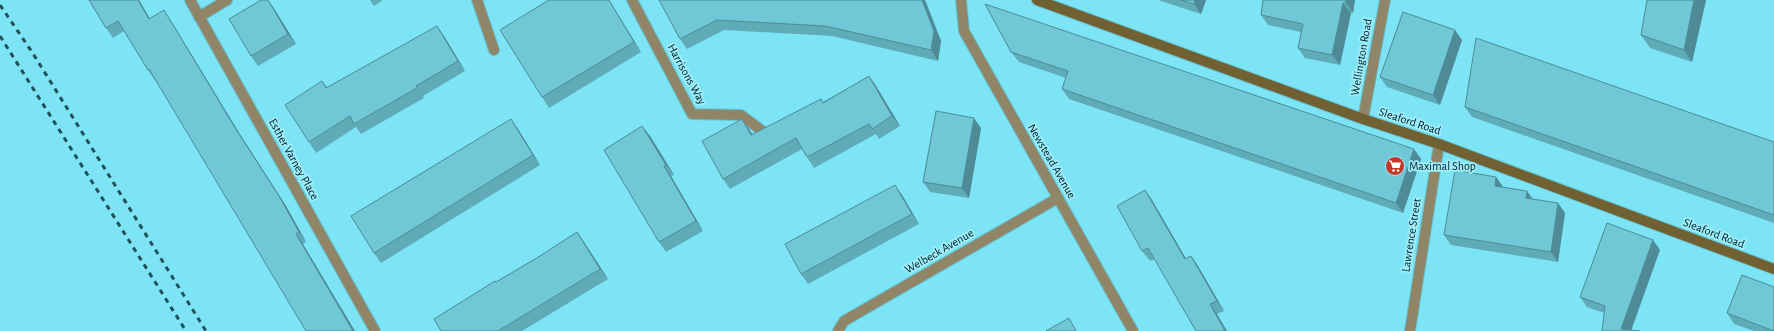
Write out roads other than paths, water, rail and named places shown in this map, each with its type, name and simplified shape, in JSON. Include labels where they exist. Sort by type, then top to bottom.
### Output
[{"type":"street","name":"Esther Varney Place","points":[[190,0],[375,331]]},
{"type":"street","points":[[199,16],[227,0]]},
{"type":"street","points":[[477,0],[494,50]]},
{"type":"street","name":"Harrisons Way","points":[[632,0],[692,114],[741,115],[765,133]]},
{"type":"street","name":"Newstead Avenue","points":[[961,0],[964,32],[1133,331]]},
{"type":"street","name":"Sleaford Road","points":[[1037,0],[1364,119],[1438,144],[1774,269]]},
{"type":"street","name":"Wellington Road","points":[[1364,119],[1385,0]]},
{"type":"street","name":"Lawrence Street","points":[[1410,331],[1438,144]]},
{"type":"street","name":"Welbeck Avenue","points":[[838,331],[844,321],[1058,198]]},
{"type":"railway","points":[[0,5],[32,52],[206,331]]},
{"type":"railway","points":[[0,36],[186,331]]},
{"type":"place","name":"Maximal Shop","points":[[1395,166]]}]
